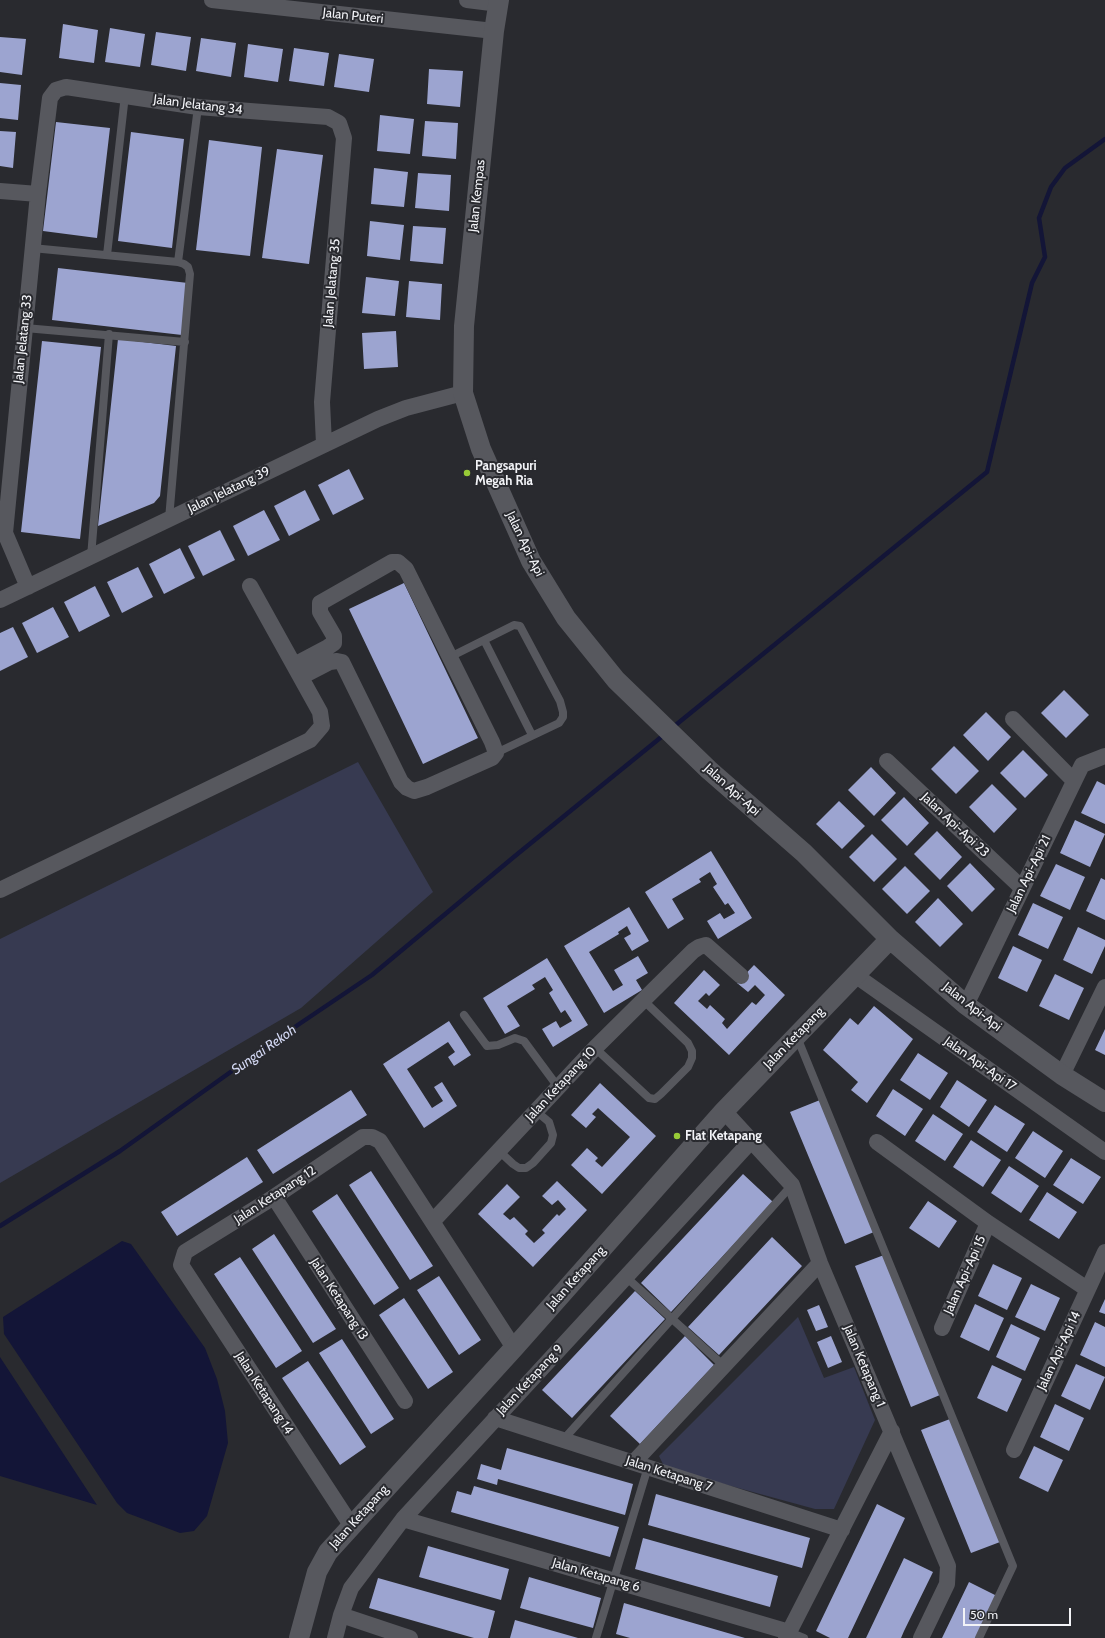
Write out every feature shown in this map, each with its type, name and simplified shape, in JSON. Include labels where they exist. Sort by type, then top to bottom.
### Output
[{"type":"street","name":"Jalan Puteri","points":[[212,0],[494,31]]},
{"type":"street","points":[[467,0],[499,2]]},
{"type":"street","name":"Jalan Kempas","points":[[463,394],[464,326],[494,31],[499,2]]},
{"type":"street","name":"Jalan Jelatang 34","points":[[56,90],[66,87],[198,107],[328,117],[339,123]]},
{"type":"street","name":"Jalan Jelatang 33","points":[[28,587],[5,533],[38,194],[50,98],[56,90]]},
{"type":"street","name":"Jalan Jelatang 35","points":[[324,444],[322,402],[344,138],[339,123]]},
{"type":"street","points":[[0,191],[38,194]]},
{"type":"street","name":"Jalan Jelatang 39","points":[[0,600],[378,419],[406,408],[463,394]]},
{"type":"street","name":"Jalan Api-Api","points":[[463,394],[481,449],[531,561],[566,618],[616,680],[709,770],[804,853],[890,939],[966,1006],[1062,1075],[1105,1102]]},
{"type":"street","points":[[392,562],[398,562],[406,569],[492,742],[496,753],[492,758],[427,787],[414,790],[407,788],[401,782],[342,662],[337,660],[297,671],[334,643],[334,636],[320,612],[320,603],[325,598],[392,562]]},
{"type":"street","points":[[0,890],[310,740],[322,726],[320,712],[250,586]]},
{"type":"street","points":[[1013,719],[1074,781]]},
{"type":"street","name":"Jalan Api-Api 21","points":[[966,1006],[1082,765],[1105,756]]},
{"type":"street","name":"Jalan Api-Api 23","points":[[887,761],[1022,888]]},
{"type":"street","name":"Jalan Ketapang","points":[[299,1638],[318,1572],[328,1552],[514,1348],[724,1111],[890,939]]},
{"type":"street","name":"Jalan Ketapang 10","points":[[433,1221],[595,1048],[692,951],[699,946],[706,945],[741,976]]},
{"type":"street","name":"Jalan Api-Api 17","points":[[855,975],[1105,1152]]},
{"type":"street","points":[[1062,1075],[1105,987]]},
{"type":"street","name":"Jalan Ketapang 1","points":[[724,1111],[792,1185],[820,1263],[948,1566],[946,1584],[921,1638]]},
{"type":"street","name":"Jalan Ketapang 12","points":[[181,1259],[185,1252],[274,1196],[362,1137],[372,1137],[380,1141],[433,1221]]},
{"type":"street","name":"Jalan Ketapang 9","points":[[335,1638],[341,1615],[351,1588],[403,1519],[752,1140]]},
{"type":"street","points":[[877,1142],[988,1223],[1087,1289]]},
{"type":"street","name":"Jalan Ketapang 13","points":[[274,1196],[404,1401]]},
{"type":"street","points":[[433,1221],[514,1348]]},
{"type":"street","name":"Jalan Api-Api 15","points":[[942,1328],[988,1223]]},
{"type":"street","name":"Jalan Api-Api 14","points":[[1014,1450],[1105,1252]]},
{"type":"street","name":"Jalan Ketapang 14","points":[[181,1259],[181,1264],[351,1525]]},
{"type":"street","points":[[641,1464],[724,1366],[820,1263]]},
{"type":"street","name":"Jalan Ketapang 7","points":[[495,1418],[842,1530]]},
{"type":"street","points":[[793,1636],[842,1530],[892,1431]]},
{"type":"street","name":"Jalan Ketapang 6","points":[[403,1519],[614,1581],[793,1636]]},
{"type":"street","points":[[341,1615],[410,1638]]},
{"type":"lane","points":[[107,255],[125,95]]},
{"type":"lane","points":[[178,262],[198,107]]},
{"type":"lane","points":[[32,248],[178,262],[188,267],[190,274],[185,342],[169,519]]},
{"type":"lane","points":[[25,328],[109,334],[185,342]]},
{"type":"lane","points":[[91,557],[109,334]]},
{"type":"lane","points":[[450,657],[514,625],[520,626],[560,701],[563,712],[559,723],[496,753]]},
{"type":"lane","points":[[484,640],[532,736]]},
{"type":"lane","points":[[595,1048],[643,1094],[649,1098],[655,1098],[661,1094],[688,1066],[692,1058],[692,1051],[688,1043],[643,1000]]},
{"type":"lane","points":[[464,1015],[487,1046],[498,1045],[515,1038],[524,1041],[558,1087]]},
{"type":"lane","points":[[796,1036],[1013,1566],[979,1638]]},
{"type":"lane","points":[[499,1151],[519,1168],[526,1168],[533,1163],[551,1143],[553,1135],[549,1122],[536,1111]]},
{"type":"lane","points":[[563,1440],[792,1185]]},
{"type":"lane","points":[[626,1277],[724,1366]]},
{"type":"lane","points":[[596,1638],[614,1581],[641,1464]]},
{"type":"shaded area","points":[[358,762],[433,892],[301,1008],[0,1183],[0,939]]},
{"type":"shaded area","points":[[122,1241],[131,1244],[205,1348],[217,1379],[225,1411],[228,1443],[207,1516],[194,1531],[180,1533],[127,1513],[117,1503],[4,1334],[3,1317]]},
{"type":"shaded area","points":[[798,1317],[824,1378],[854,1367],[875,1420],[834,1509],[815,1509],[665,1468],[659,1456]]},
{"type":"shaded area","points":[[0,1357],[97,1505],[0,1476]]},
{"type":"building","points":[[63,24],[98,30],[94,63],[59,58]]},
{"type":"building","points":[[110,28],[145,34],[140,67],[105,62]]},
{"type":"building","points":[[156,32],[191,37],[186,71],[151,65]]},
{"type":"building","points":[[0,37],[26,39],[22,75],[0,72]]},
{"type":"building","points":[[201,38],[236,43],[231,77],[196,71]]},
{"type":"building","points":[[248,44],[283,49],[278,82],[244,77]]},
{"type":"building","points":[[294,48],[329,53],[324,86],[289,81]]},
{"type":"building","points":[[339,54],[374,59],[369,92],[334,87]]},
{"type":"building","points":[[429,69],[463,71],[460,107],[427,104]]},
{"type":"building","points":[[0,83],[21,85],[18,120],[0,118]]},
{"type":"building","points":[[380,115],[414,119],[410,154],[377,151]]},
{"type":"building","points":[[425,121],[458,123],[456,159],[422,156]]},
{"type":"building","points":[[56,122],[110,128],[97,238],[43,231]]},
{"type":"building","points":[[0,131],[16,132],[13,168],[0,166]]},
{"type":"building","points":[[131,132],[184,139],[172,248],[118,241]]},
{"type":"building","points":[[209,140],[262,147],[250,256],[196,250]]},
{"type":"building","points":[[277,149],[323,155],[309,264],[262,258]]},
{"type":"building","points":[[374,168],[408,172],[404,207],[371,204]]},
{"type":"building","points":[[418,173],[451,175],[449,211],[415,208]]},
{"type":"building","points":[[370,221],[404,225],[400,260],[367,256]]},
{"type":"building","points":[[413,226],[446,228],[443,264],[410,261]]},
{"type":"building","points":[[58,268],[188,283],[182,335],[52,320]]},
{"type":"building","points":[[366,277],[399,281],[395,316],[362,313]]},
{"type":"building","points":[[409,281],[442,284],[440,320],[406,317]]},
{"type":"building","points":[[396,331],[398,367],[364,369],[362,333]]},
{"type":"building","points":[[118,339],[176,346],[160,496],[154,503],[98,526]]},
{"type":"building","points":[[42,341],[101,347],[80,539],[21,532]]},
{"type":"building","points":[[349,469],[364,499],[333,515],[318,485]]},
{"type":"building","points":[[305,490],[320,520],[289,536],[274,506]]},
{"type":"building","points":[[264,510],[280,540],[248,556],[233,526]]},
{"type":"building","points":[[220,530],[235,560],[203,576],[188,546]]},
{"type":"building","points":[[180,548],[195,578],[164,594],[149,564]]},
{"type":"building","points":[[138,567],[153,597],[122,613],[107,582]]},
{"type":"building","points":[[404,583],[478,738],[423,764],[349,609]]},
{"type":"building","points":[[95,586],[110,616],[79,632],[64,602]]},
{"type":"building","points":[[53,607],[69,637],[37,653],[22,623]]},
{"type":"building","points":[[13,627],[28,657],[0,671],[0,633]]},
{"type":"building","points":[[1064,690],[1089,715],[1066,738],[1041,713]]},
{"type":"building","points":[[986,712],[1011,737],[988,761],[963,735]]},
{"type":"building","points":[[954,746],[979,771],[956,794],[931,769]]},
{"type":"building","points":[[1023,750],[1048,775],[1025,798],[1000,773]]},
{"type":"building","points":[[871,767],[896,793],[874,816],[848,790]]},
{"type":"building","points":[[1097,781],[1105,785],[1105,824],[1081,813]]},
{"type":"building","points":[[992,784],[1017,809],[994,833],[969,807]]},
{"type":"building","points":[[904,797],[929,823],[907,846],[881,820]]},
{"type":"building","points":[[839,801],[865,826],[842,849],[816,824]]},
{"type":"building","points":[[1075,820],[1105,834],[1090,867],[1060,853]]},
{"type":"building","points":[[937,831],[962,857],[940,880],[914,854]]},
{"type":"building","points":[[872,834],[897,859],[874,882],[849,857]]},
{"type":"building","points":[[711,851],[752,918],[718,939],[707,921],[720,913],[724,919],[735,913],[728,903],[725,905],[713,887],[717,884],[710,872],[699,879],[701,882],[672,899],[684,919],[668,929],[645,892]]},
{"type":"building","points":[[970,863],[995,889],[972,912],[947,886]]},
{"type":"building","points":[[1056,864],[1085,877],[1070,910],[1040,896]]},
{"type":"building","points":[[905,866],[930,891],[907,914],[882,889]]},
{"type":"building","points":[[1101,878],[1105,880],[1105,920],[1086,911]]},
{"type":"building","points":[[938,898],[963,924],[940,947],[915,922]]},
{"type":"building","points":[[1033,903],[1063,917],[1048,949],[1018,935]]},
{"type":"building","points":[[629,907],[649,941],[632,951],[624,938],[631,934],[627,926],[618,932],[619,934],[589,952],[613,991],[623,985],[614,970],[638,956],[648,973],[636,980],[642,990],[604,1013],[564,946]]},
{"type":"building","points":[[1078,927],[1105,940],[1105,946],[1092,974],[1063,960]]},
{"type":"building","points":[[1013,946],[1042,960],[1027,992],[998,978]]},
{"type":"building","points":[[547,958],[588,1025],[553,1047],[542,1029],[556,1021],[560,1028],[572,1021],[565,1010],[561,1013],[549,993],[553,990],[545,977],[532,985],[535,989],[507,1006],[520,1026],[505,1034],[483,998]]},
{"type":"building","points":[[754,965],[785,995],[729,1055],[674,1003],[704,970],[720,985],[709,996],[706,993],[698,1001],[707,1009],[710,1005],[725,1019],[722,1023],[727,1029],[752,1002],[756,1005],[765,995],[755,985],[748,992],[737,983]]},
{"type":"building","points":[[1055,974],[1084,988],[1069,1020],[1039,1006]]},
{"type":"building","points":[[874,1006],[913,1039],[867,1103],[851,1090],[858,1082],[823,1050],[850,1018],[858,1025]]},
{"type":"building","points":[[449,1021],[471,1055],[454,1066],[448,1057],[455,1052],[448,1042],[407,1069],[432,1108],[443,1101],[434,1087],[442,1082],[457,1106],[424,1128],[383,1064]]},
{"type":"building","points":[[1105,1029],[1105,1055],[1095,1050]]},
{"type":"building","points":[[918,1053],[948,1073],[930,1100],[900,1080]]},
{"type":"building","points":[[957,1080],[987,1100],[969,1127],[940,1107]]},
{"type":"building","points":[[600,1083],[656,1136],[602,1194],[571,1165],[587,1148],[598,1158],[595,1161],[602,1167],[630,1137],[598,1108],[592,1114],[596,1117],[586,1128],[571,1115]]},
{"type":"building","points":[[893,1089],[923,1109],[905,1136],[876,1116]]},
{"type":"building","points":[[351,1090],[367,1115],[273,1174],[257,1150]]},
{"type":"building","points":[[820,1100],[874,1232],[845,1244],[790,1112]]},
{"type":"building","points":[[995,1105],[1025,1124],[1007,1152],[977,1132]]},
{"type":"building","points":[[933,1114],[963,1134],[945,1161],[915,1141]]},
{"type":"building","points":[[1033,1131],[1063,1151],[1045,1178],[1015,1158]]},
{"type":"building","points":[[971,1140],[1001,1160],[983,1187],[953,1167]]},
{"type":"building","points":[[247,1157],[263,1182],[177,1236],[161,1212]]},
{"type":"building","points":[[1071,1158],[1101,1177],[1083,1204],[1053,1185]]},
{"type":"building","points":[[1009,1166],[1039,1186],[1021,1213],[991,1193]]},
{"type":"building","points":[[371,1171],[433,1266],[410,1280],[349,1185]]},
{"type":"building","points":[[743,1174],[773,1202],[671,1312],[641,1283]]},
{"type":"building","points":[[557,1181],[587,1210],[533,1267],[478,1214],[507,1184],[520,1197],[503,1214],[510,1220],[514,1217],[528,1231],[525,1234],[534,1243],[545,1233],[542,1230],[557,1214],[559,1216],[566,1209],[558,1200],[552,1205],[542,1196]]},
{"type":"building","points":[[1047,1192],[1077,1212],[1059,1239],[1029,1220]]},
{"type":"building","points":[[337,1194],[399,1288],[374,1305],[312,1211]]},
{"type":"building","points":[[928,1201],[957,1221],[939,1248],[909,1228]]},
{"type":"building","points":[[274,1234],[336,1329],[313,1343],[252,1249]]},
{"type":"building","points":[[772,1237],[802,1266],[719,1355],[688,1327]]},
{"type":"building","points":[[884,1255],[940,1395],[911,1407],[855,1266]]},
{"type":"building","points":[[240,1257],[302,1351],[276,1368],[214,1274]]},
{"type":"building","points":[[993,1264],[1022,1278],[1007,1310],[978,1296]]},
{"type":"building","points":[[439,1276],[481,1340],[459,1355],[417,1290]]},
{"type":"building","points":[[1031,1284],[1060,1298],[1045,1331],[1015,1317]]},
{"type":"building","points":[[635,1291],[665,1319],[572,1418],[542,1390]]},
{"type":"building","points":[[404,1298],[453,1372],[428,1389],[379,1315]]},
{"type":"building","points":[[1105,1299],[1105,1314],[1099,1312]]},
{"type":"building","points":[[975,1304],[1004,1318],[989,1351],[960,1337]]},
{"type":"building","points":[[819,1305],[828,1327],[816,1331],[807,1310]]},
{"type":"building","points":[[1095,1322],[1105,1327],[1105,1367],[1080,1355]]},
{"type":"building","points":[[1011,1324],[1040,1338],[1025,1371],[996,1357]]},
{"type":"building","points":[[685,1336],[714,1365],[640,1444],[610,1416]]},
{"type":"building","points":[[831,1336],[842,1362],[828,1368],[817,1342]]},
{"type":"building","points":[[342,1339],[394,1419],[371,1434],[319,1353]]},
{"type":"building","points":[[308,1361],[366,1447],[340,1465],[282,1378]]},
{"type":"building","points":[[1076,1364],[1105,1377],[1090,1410],[1061,1396]]},
{"type":"building","points":[[992,1365],[1022,1379],[1007,1412],[977,1398]]},
{"type":"building","points":[[1055,1404],[1084,1418],[1069,1451],[1040,1437]]},
{"type":"building","points":[[950,1419],[1000,1542],[971,1553],[921,1430]]},
{"type":"building","points":[[1034,1446],[1063,1460],[1048,1492],[1019,1478]]},
{"type":"building","points":[[507,1448],[633,1484],[625,1515],[498,1479],[497,1485],[477,1479],[481,1464],[501,1470]]},
{"type":"building","points":[[474,1486],[619,1527],[610,1557],[451,1512],[457,1491],[471,1495]]},
{"type":"building","points":[[656,1494],[810,1538],[802,1568],[648,1525]]},
{"type":"building","points":[[877,1504],[905,1518],[848,1638],[830,1638],[816,1631]]},
{"type":"building","points":[[643,1538],[778,1576],[770,1607],[635,1569]]},
{"type":"building","points":[[428,1546],[509,1569],[501,1600],[419,1577]]},
{"type":"building","points":[[904,1558],[933,1572],[901,1638],[866,1638]]},
{"type":"building","points":[[529,1577],[601,1598],[593,1628],[520,1608]]},
{"type":"building","points":[[378,1578],[495,1611],[488,1638],[474,1638],[369,1608]]},
{"type":"building","points":[[969,1582],[997,1596],[977,1638],[942,1638]]},
{"type":"building","points":[[624,1603],[745,1638],[630,1638],[616,1634]]},
{"type":"building","points":[[515,1620],[578,1638],[510,1638]]},
{"type":"waterway","points":[[672,728],[987,472],[1032,283],[1045,257],[1039,218],[1051,187],[1065,168],[1105,139]]},
{"type":"waterway","name":"Sungai Rekoh","points":[[0,1226],[120,1151],[274,1041],[372,975],[665,734]]},
{"type":"place","name":"Pangsapuri Megah Ria","points":[[467,473]]},
{"type":"place","name":"Flat Ketapang","points":[[677,1136]]}]
